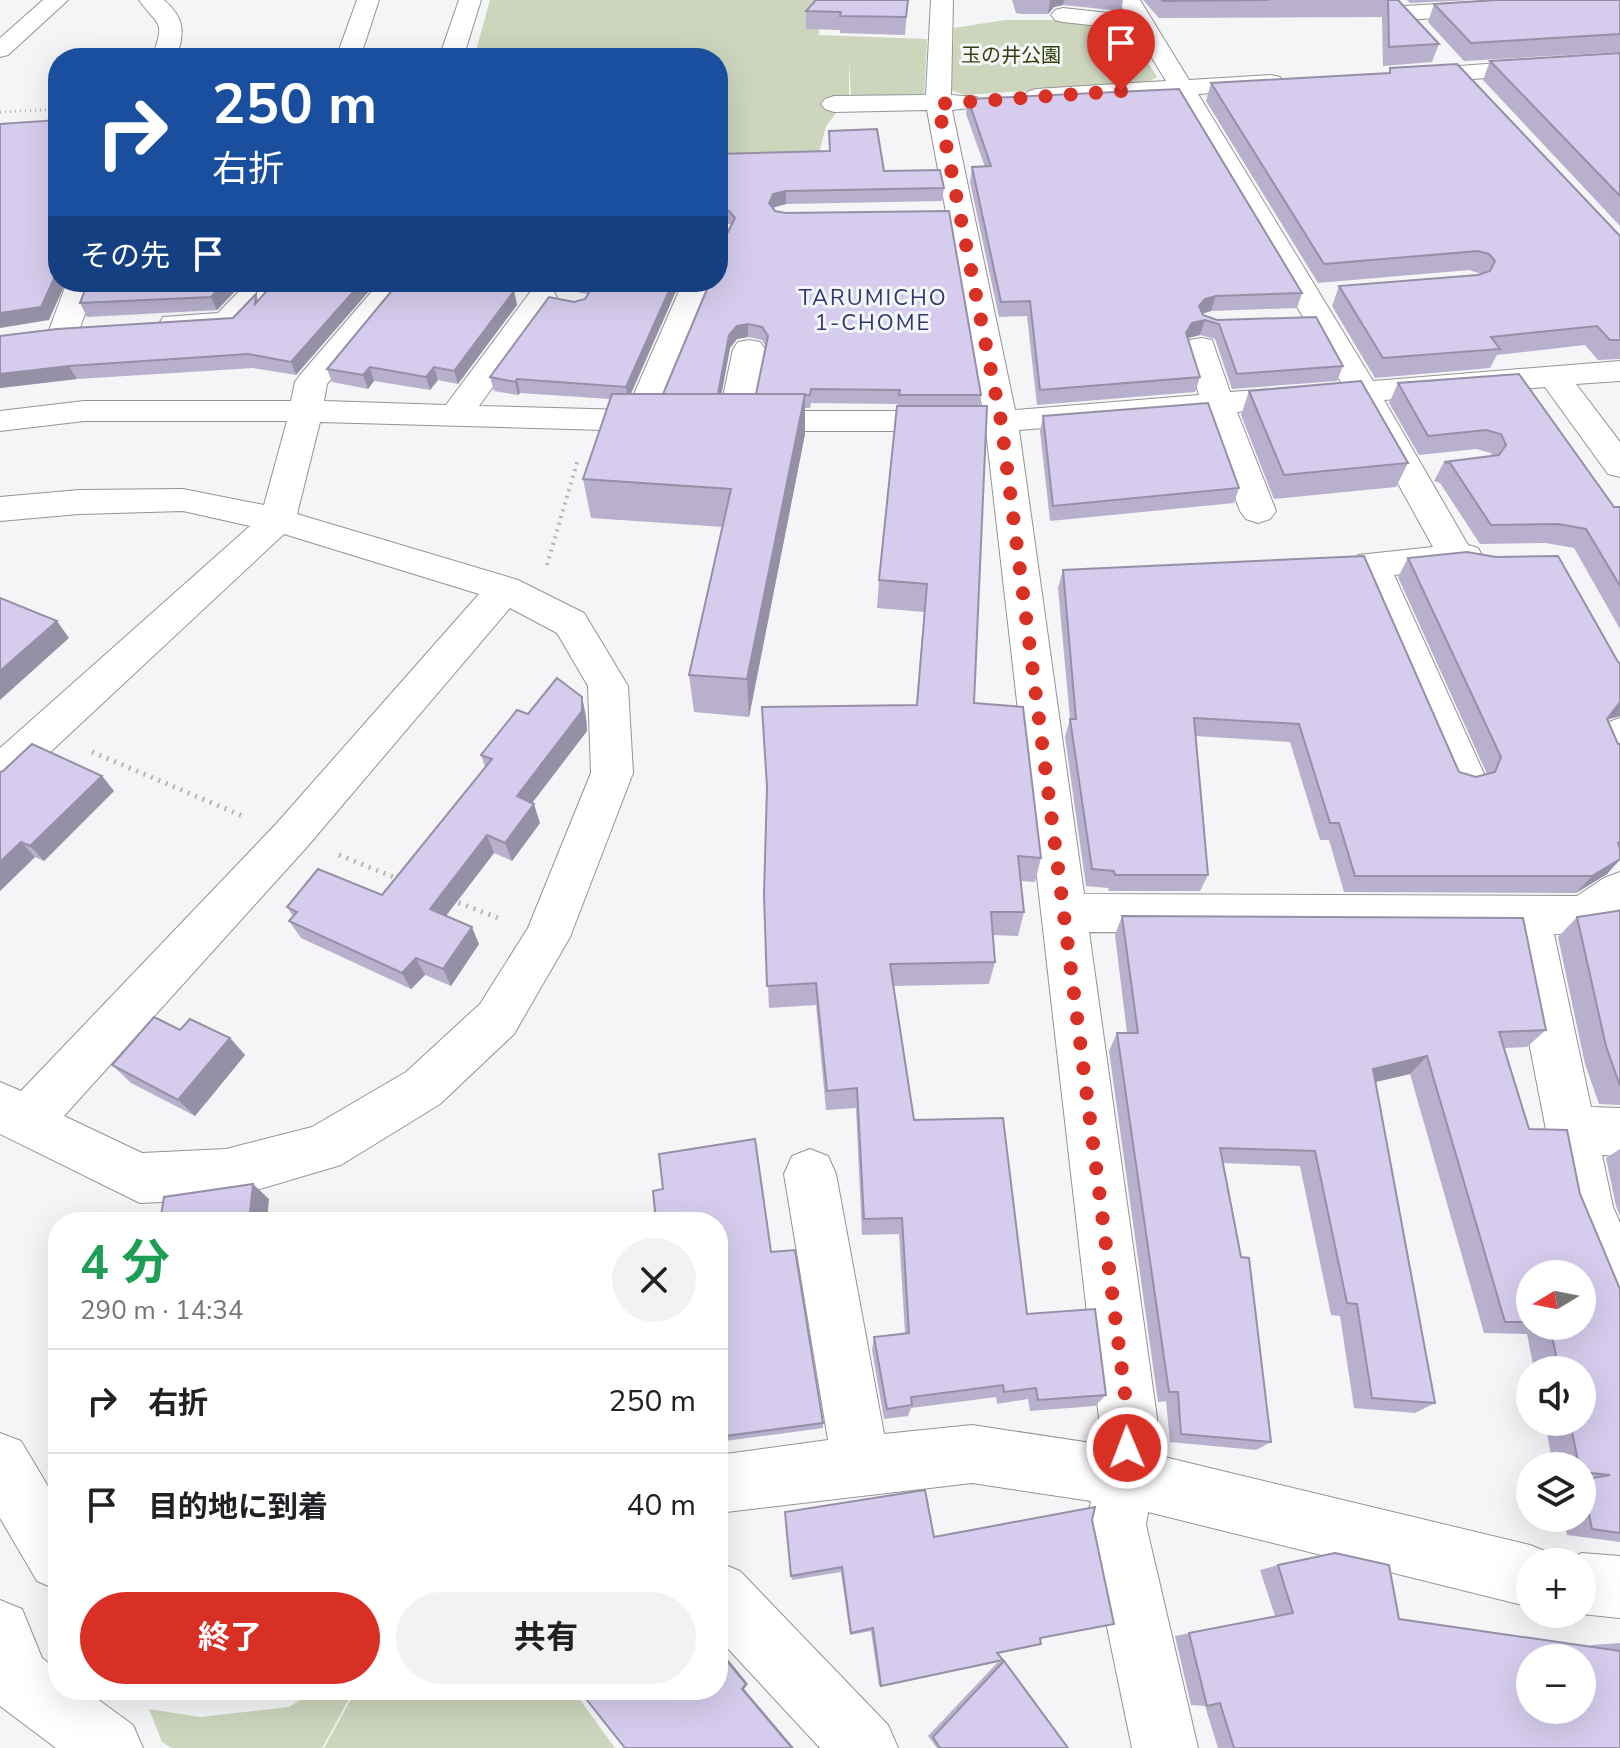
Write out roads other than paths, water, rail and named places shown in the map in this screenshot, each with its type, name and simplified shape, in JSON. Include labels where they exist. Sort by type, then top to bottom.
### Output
[{"type":"street","points":[[0,50],[57,0]]},
{"type":"street","points":[[150,0],[169,15],[174,31],[168,48]]},
{"type":"street","points":[[351,48],[368,0]]},
{"type":"street","points":[[454,48],[470,0]]},
{"type":"street","points":[[1398,7],[1521,6],[1523,0]]},
{"type":"street","points":[[932,5],[946,212],[1001,421],[1128,1418],[1126,1477],[1116,1525],[1165,1748]]},
{"type":"street","points":[[1398,7],[1423,33]]},
{"type":"street","points":[[1063,15],[1137,12],[1364,392],[1421,468],[1456,556]]},
{"type":"street","points":[[1441,52],[1481,95]]},
{"type":"street","points":[[1383,78],[1620,61]]},
{"type":"street","points":[[834,104],[938,104],[1288,81]]},
{"type":"street","points":[[65,331],[79,292]]},
{"type":"street","points":[[138,326],[227,322],[256,292]]},
{"type":"street","points":[[0,773],[278,520],[311,382],[388,292]]},
{"type":"street","points":[[514,292],[575,303]]},
{"type":"street","points":[[639,421],[694,292]]},
{"type":"street","points":[[455,416],[542,297]]},
{"type":"street","points":[[671,344],[704,347]]},
{"type":"street","points":[[1201,347],[1218,405],[1258,511]]},
{"type":"street","points":[[708,421],[749,349]]},
{"type":"street","points":[[0,421],[84,411],[306,411],[639,421],[1001,421],[1620,371]]},
{"type":"street","points":[[1553,376],[1620,466]]},
{"type":"street","points":[[2,510],[79,502],[183,500],[278,520],[505,589],[571,623],[608,686],[612,773],[547,937],[497,1019],[423,1088],[323,1148],[226,1174],[140,1178],[12,1114],[291,836],[505,589]]},
{"type":"street","points":[[1464,776],[1371,564],[1456,556],[1499,561]]},
{"type":"street","points":[[1620,734],[1615,739],[1620,749]]},
{"type":"street","points":[[1063,913],[1585,915],[1620,891]]},
{"type":"street","points":[[1527,915],[1587,1207],[1620,1287]]},
{"type":"street","points":[[1569,1129],[1620,1132]]},
{"type":"street","points":[[810,1174],[861,1465]]},
{"type":"street","points":[[728,1483],[972,1454],[1126,1477],[1516,1573]]},
{"type":"street","points":[[0,1462],[48,1543]]},
{"type":"street","points":[[1596,1585],[1620,1587]]},
{"type":"street","points":[[728,1604],[865,1748]]},
{"type":"street","points":[[0,1631],[18,1680],[110,1748]]},
{"type":"district","name":"TARUMICHO 1-CHOME","points":[[873,310]]},
{"type":"park label","name":"玉の井公園","points":[[1011,55]]}]
